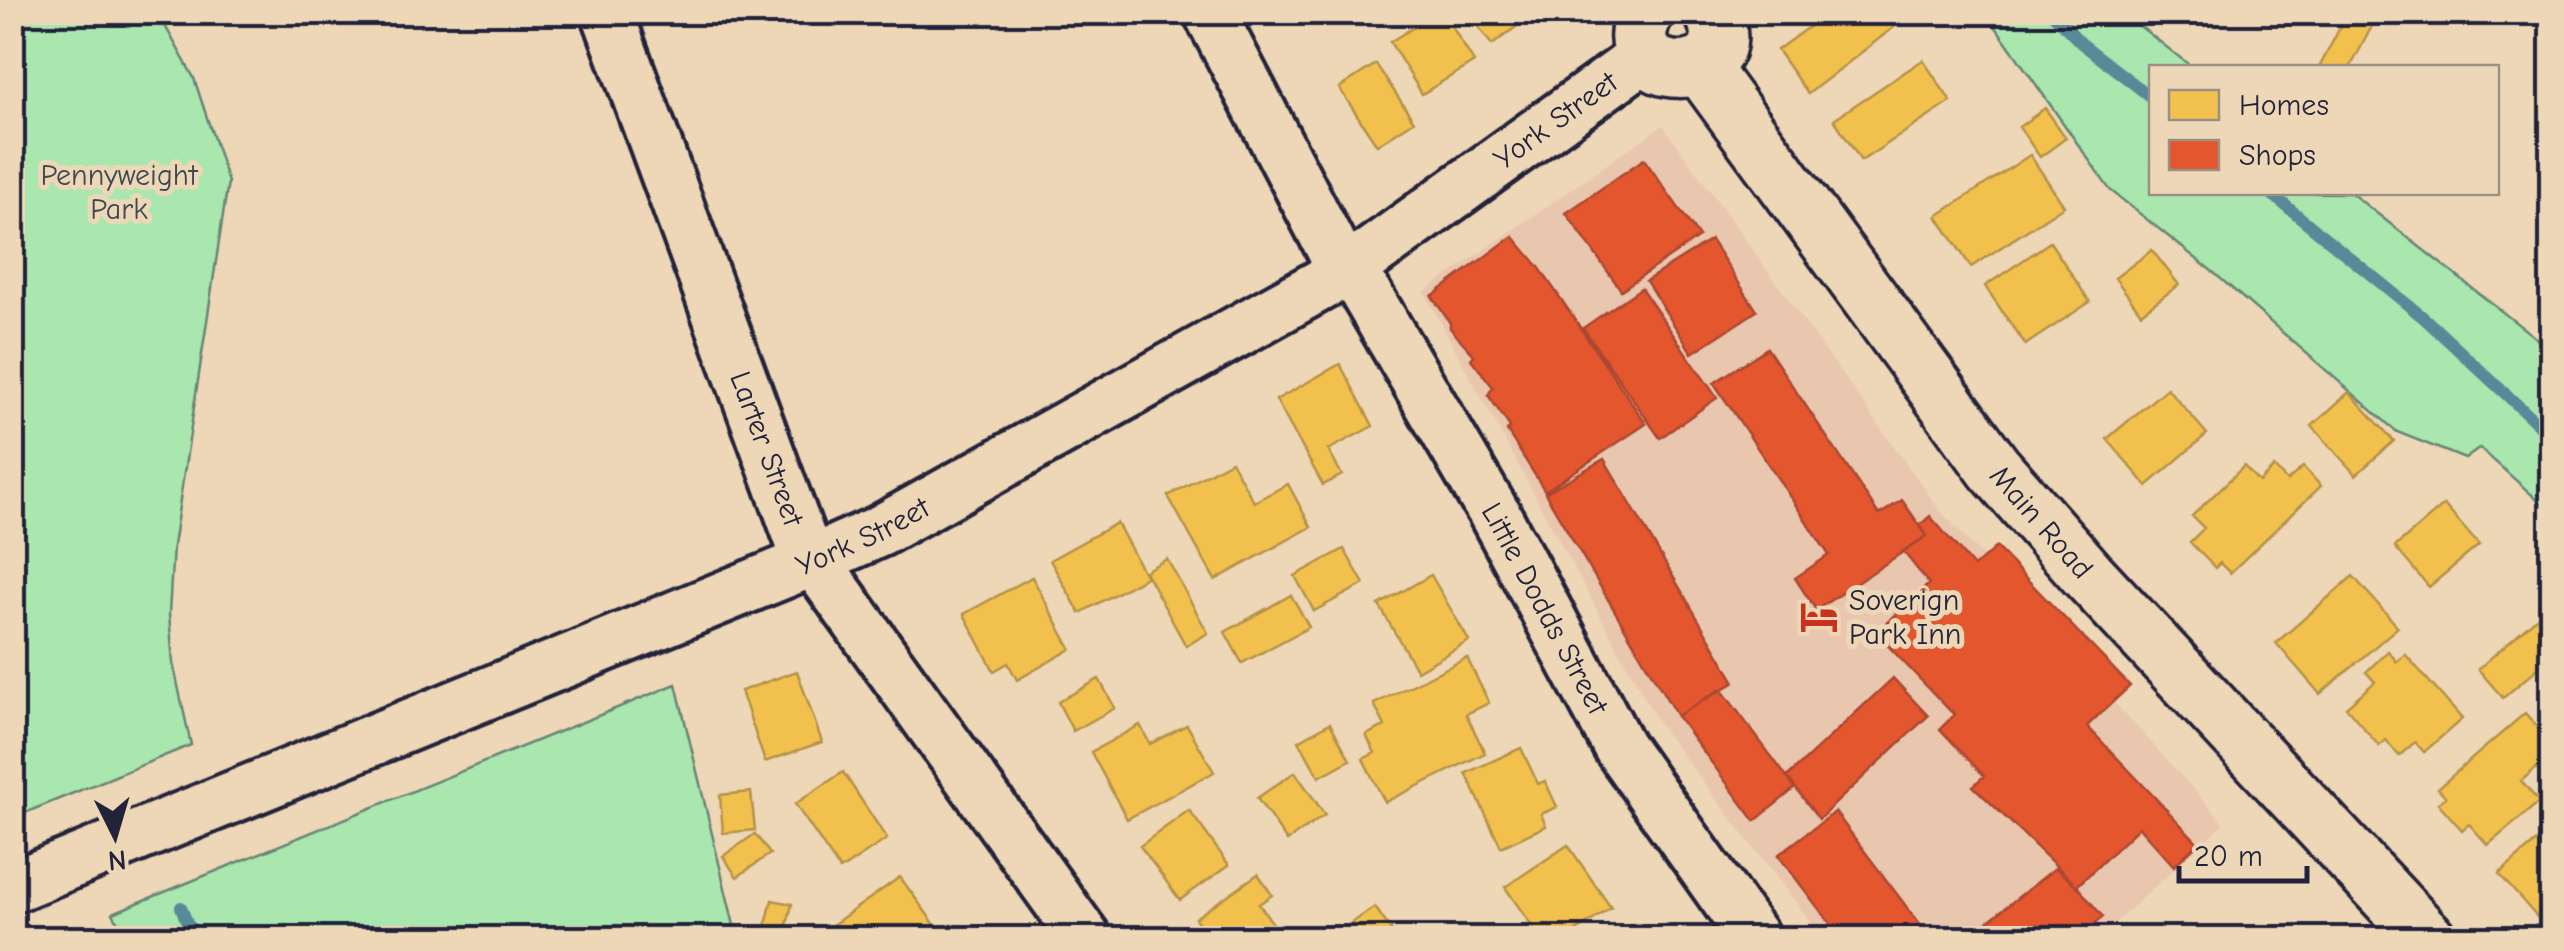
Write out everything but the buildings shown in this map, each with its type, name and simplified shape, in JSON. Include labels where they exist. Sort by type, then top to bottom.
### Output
[{"type":"main road","points":[[1646,34],[1659,66],[1675,72],[1700,66],[1711,56],[1717,42],[1712,13]]},
{"type":"main road","name":"Main Road","points":[[1700,66],[2019,498],[2427,938]]},
{"type":"street","name":"Larter Street","points":[[607,12],[788,510],[812,562],[1084,938]]},
{"type":"street","name":"Little Dodds Street","points":[[1209,12],[1348,270],[1494,513],[1619,748],[1754,938]]},
{"type":"street","name":"York Street","points":[[12,887],[812,562],[938,500],[1348,270],[1646,34]]},
{"type":"shaded area","name":"Soverign Park Inn","points":[[1663,125],[1939,509],[2224,823],[2099,938],[1823,938],[1660,726],[1424,292]]},
{"type":"green space","name":"Pennyweight Park","points":[[13,12],[158,13],[194,78],[228,182],[173,546],[169,614],[173,663],[191,745],[27,812],[12,774]]},
{"type":"green space","points":[[1986,13],[2123,13],[2189,65],[2149,65],[2149,195],[2354,195],[2551,350],[2551,512],[2480,448],[2465,459],[2397,432],[2213,272],[2110,190]]},
{"type":"green space","points":[[676,684],[737,938],[126,938],[113,913]]},
{"type":"waterway","points":[[2051,12],[2081,43],[2149,96]]},
{"type":"waterway","points":[[2273,195],[2424,318],[2552,437]]},
{"type":"waterway","points":[[181,907],[188,925],[203,938]]},
{"type":"place","name":"Soverign Park Inn","points":[[1819,617]]}]
